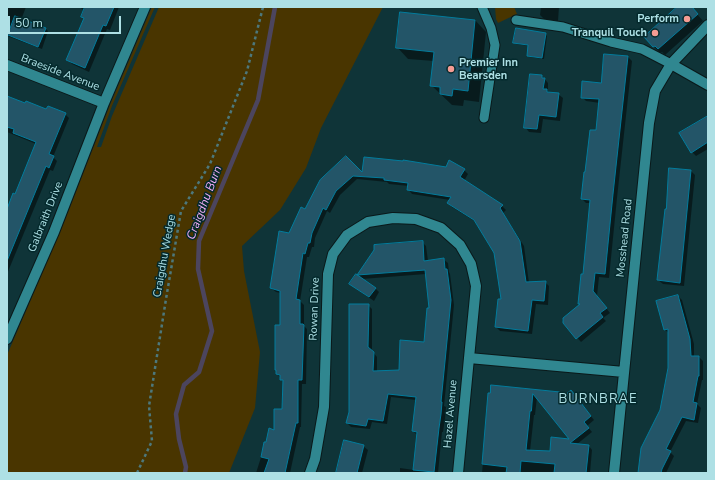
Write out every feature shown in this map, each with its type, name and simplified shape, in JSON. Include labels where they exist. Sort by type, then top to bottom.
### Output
[{"type":"street","name":"Galbraith Drive","points":[[7,339],[54,232],[104,103],[145,7]]},
{"type":"street","name":"Mosshead Road","points":[[614,473],[648,123],[655,91],[671,64],[708,26]]},
{"type":"street","points":[[671,64],[708,85]]},
{"type":"street","name":"Braeside Avenue","points":[[7,65],[104,103]]},
{"type":"street","name":"Rowan Drive","points":[[310,473],[315,459],[324,407],[328,274],[334,254],[347,235],[368,222],[393,218],[416,219],[441,228],[460,244],[471,264],[476,286],[468,358]]},
{"type":"street","points":[[468,358],[624,372]]},
{"type":"street","name":"Hazel Avenue","points":[[458,473],[468,358]]},
{"type":"lane","points":[[482,7],[491,28],[495,46],[484,118]]},
{"type":"lane","points":[[516,20],[563,27],[610,42],[642,49],[671,64]]},
{"type":"path","name":"Craigdhu Wedge","points":[[137,473],[152,441],[149,406],[181,211],[210,164],[247,71],[263,7]]},
{"type":"shaded area","points":[[152,7],[155,7],[112,106],[97,147],[101,147],[112,116],[159,7],[383,7],[321,128],[306,168],[280,210],[242,246],[244,271],[260,352],[255,408],[229,473],[7,473],[7,355],[62,227],[110,105]]},
{"type":"shaded area","points":[[495,7],[514,7],[517,14],[498,23],[496,19]]},
{"type":"building","points":[[85,7],[114,7],[106,26],[103,25],[85,68],[66,60],[84,18],[81,17]]},
{"type":"building","points":[[677,7],[692,7],[698,14],[658,49],[655,46],[653,47],[644,37]]},
{"type":"building","name":"Premier Inn Bearsden","points":[[400,12],[475,20],[468,91],[453,89],[452,96],[440,94],[440,87],[430,86],[434,52],[396,48]]},
{"type":"building","points":[[15,16],[46,28],[38,47],[8,35]]},
{"type":"building","points":[[516,28],[546,33],[542,58],[527,56],[528,45],[513,43]]},
{"type":"building","points":[[604,54],[628,56],[605,274],[595,273],[593,291],[607,308],[600,313],[603,317],[576,339],[563,323],[563,318],[580,304],[578,304],[581,274],[583,274],[590,200],[581,199],[590,130],[596,130],[599,99],[581,98],[582,81],[601,83]]},
{"type":"building","points":[[530,74],[542,75],[542,78],[545,78],[543,89],[547,89],[547,92],[559,93],[556,117],[539,115],[537,129],[524,128]]},
{"type":"building","points":[[7,96],[25,103],[26,101],[46,109],[48,106],[66,113],[49,154],[54,156],[49,168],[46,166],[7,261],[7,209],[13,193],[15,194],[36,142],[13,133],[14,129],[7,127]]},
{"type":"building","points":[[708,116],[708,142],[691,153],[679,133]]},
{"type":"building","points":[[346,156],[362,172],[364,157],[403,160],[446,167],[449,160],[465,169],[460,177],[503,205],[500,208],[520,241],[526,282],[546,281],[544,301],[532,300],[528,331],[495,327],[498,299],[501,299],[494,253],[474,220],[447,203],[451,197],[407,190],[408,183],[384,180],[384,178],[353,176],[336,191],[326,210],[323,208],[312,233],[310,243],[308,243],[305,254],[303,253],[296,299],[300,300],[300,324],[304,325],[302,380],[298,380],[298,423],[296,423],[285,473],[264,473],[269,459],[261,457],[264,442],[266,442],[269,428],[274,430],[274,409],[282,409],[283,380],[280,380],[280,375],[276,374],[275,370],[275,325],[280,325],[280,291],[270,288],[279,231],[289,233],[301,207],[305,209],[320,180]]},
{"type":"building","points":[[669,168],[691,170],[680,283],[657,280],[666,209]]},
{"type":"building","points":[[423,241],[424,261],[444,258],[451,300],[441,414],[434,472],[413,470],[417,432],[412,431],[416,397],[388,394],[383,421],[368,419],[366,426],[346,423],[349,412],[349,304],[369,304],[368,347],[374,352],[373,371],[399,370],[400,340],[424,342],[427,308],[429,308],[425,270],[357,275],[374,250],[374,245]]},
{"type":"building","points":[[356,274],[376,288],[369,297],[349,284]]},
{"type":"building","points":[[678,295],[690,339],[691,356],[699,356],[699,376],[693,402],[697,403],[694,420],[682,417],[666,449],[671,451],[661,473],[638,473],[641,448],[660,410],[668,368],[668,329],[664,330],[656,301]]},
{"type":"building","points":[[491,385],[560,392],[564,396],[571,390],[591,416],[584,422],[589,428],[570,443],[589,445],[586,473],[554,473],[555,464],[521,461],[520,473],[506,473],[507,467],[482,464],[488,393],[490,393]],"holes":[[[533,394],[569,439],[551,437],[550,451],[526,450]]]},
{"type":"building","points":[[344,440],[364,445],[357,473],[336,473]]},
{"type":"waterway","name":"Craigdhu Burn","points":[[185,473],[186,467],[179,439],[176,414],[184,385],[199,372],[212,331],[198,269],[199,241],[258,100],[275,7]]},
{"type":"place","name":"Perform","points":[[687,19]]},
{"type":"place","name":"Tranquil Touch","points":[[655,33]]},
{"type":"place","name":"Premier Inn Bearsden","points":[[451,69]]},
{"type":"district","name":"BURNBRAE","points":[[598,400]]}]
